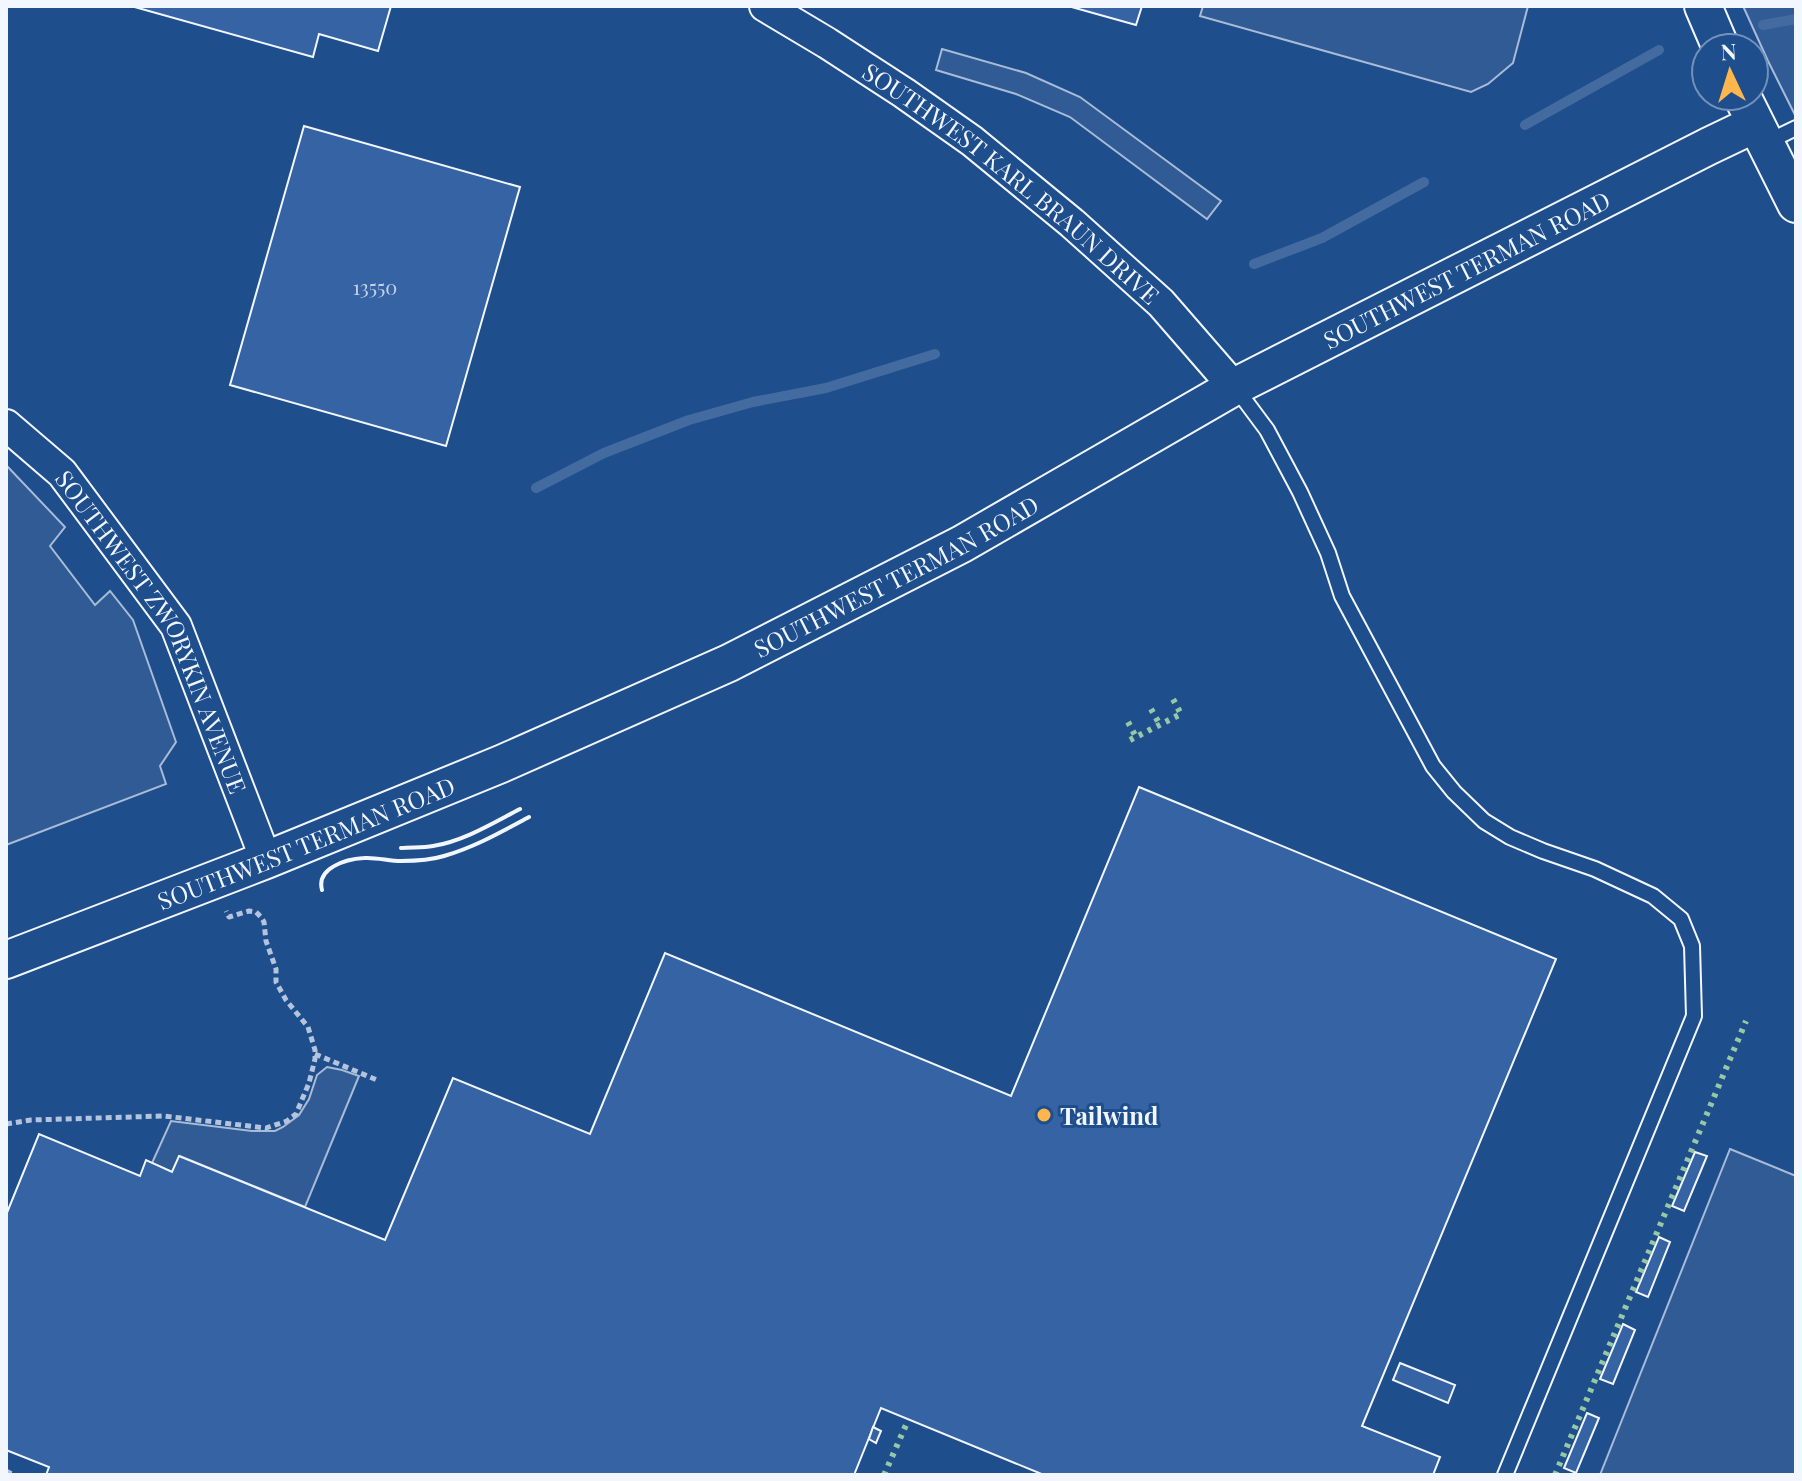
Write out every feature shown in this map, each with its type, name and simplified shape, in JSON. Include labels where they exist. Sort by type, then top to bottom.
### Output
[{"type":"street","name":"SOUTHWEST KARL BRAUN DRIVE","points":[[765,6],[840,51],[972,141],[1072,223],[1161,303],[1234,387]]},
{"type":"street","points":[[1703,6],[1714,32]]},
{"type":"street","name":"SOUTHWEST TERMAN ROAD","points":[[6,960],[266,860],[501,764],[763,647],[962,544],[1234,387],[1709,146],[1764,123]]},
{"type":"street","points":[[1764,123],[1796,204]]},
{"type":"street","name":"SOUTHWEST ZWORYKIN AVENUE","points":[[6,425],[62,473],[176,626],[266,860]]},
{"type":"lane","points":[[1234,387],[1267,430],[1328,553],[1342,596],[1433,766],[1454,792],[1484,821],[1510,837],[1595,869],[1653,896],[1681,919],[1692,946],[1694,1016],[1505,1475]]},
{"type":"path","points":[[6,1124],[31,1120],[164,1116],[266,1128],[278,1126],[296,1114],[313,1073],[315,1053],[308,1027],[276,982],[276,969],[261,917],[249,911],[229,917],[213,880]]},
{"type":"path","points":[[315,1053],[377,1080]]},
{"type":"path","points":[[6,1471],[14,1475]]},
{"type":"shaded area","points":[[1203,6],[1528,6],[1513,63],[1488,84],[1471,92],[1200,16]]},
{"type":"shaded area","points":[[1743,6],[1796,6],[1796,117],[1770,65],[1770,32],[1755,32]]},
{"type":"shaded area","points":[[942,49],[1026,73],[1080,97],[1221,201],[1207,219],[1070,117],[1016,94],[936,70]]},
{"type":"shaded area","points":[[6,465],[65,527],[50,546],[95,605],[110,591],[133,620],[176,742],[160,766],[166,784],[6,845]]},
{"type":"shaded area","points":[[327,1067],[359,1076],[305,1207],[180,1156],[172,1172],[152,1163],[171,1121],[252,1131],[275,1131],[283,1127],[299,1115],[309,1099],[317,1075]]},
{"type":"shaded area","points":[[1730,1149],[1796,1176],[1796,1475],[1600,1475]]},
{"type":"building","points":[[131,6],[391,6],[378,51],[319,34],[313,57]]},
{"type":"building","points":[[1068,6],[1142,6],[1136,25]]},
{"type":"building","points":[[304,126],[520,187],[446,446],[230,385]]},
{"type":"building","name":"Tailwind","points":[[1139,787],[1556,959],[1362,1426],[1440,1457],[1433,1475],[1044,1475],[881,1408],[854,1475],[46,1475],[49,1467],[6,1450],[6,1215],[39,1134],[140,1176],[146,1160],[172,1172],[179,1156],[385,1240],[453,1078],[590,1134],[665,953],[1011,1096]]},
{"type":"building","points":[[1695,1152],[1707,1156],[1684,1211],[1672,1206]]},
{"type":"building","points":[[1659,1237],[1670,1242],[1648,1297],[1636,1292]]},
{"type":"building","points":[[1623,1324],[1635,1330],[1613,1384],[1600,1379]]},
{"type":"building","points":[[1400,1363],[1455,1385],[1448,1403],[1393,1380]]},
{"type":"building","points":[[1587,1413],[1599,1418],[1576,1473],[1564,1468]]},
{"type":"building","points":[[873,1427],[881,1431],[876,1443],[869,1439]]},
{"type":"waterway","points":[[1763,25],[1796,19]]},
{"type":"waterway","points":[[1525,125],[1659,50]]},
{"type":"waterway","points":[[1254,264],[1322,238],[1424,182]]},
{"type":"waterway","points":[[536,488],[604,453],[689,420],[753,402],[826,388],[935,354]]},
{"type":"hedge","points":[[1130,740],[1181,714],[1173,699]]},
{"type":"hedge","points":[[1151,709],[1160,725]]},
{"type":"hedge","points":[[1128,722],[1136,737]]},
{"type":"hedge","points":[[1555,1475],[1746,1021]]},
{"type":"hedge","points":[[884,1475],[906,1425]]},
{"type":"wall","points":[[401,848],[445,844],[520,809]]},
{"type":"wall","points":[[322,890],[321,882],[328,870],[349,860],[373,858],[401,861],[439,857],[477,844],[529,817]]},
{"type":"place","name":"Tailwind","points":[[1044,1115]]}]
